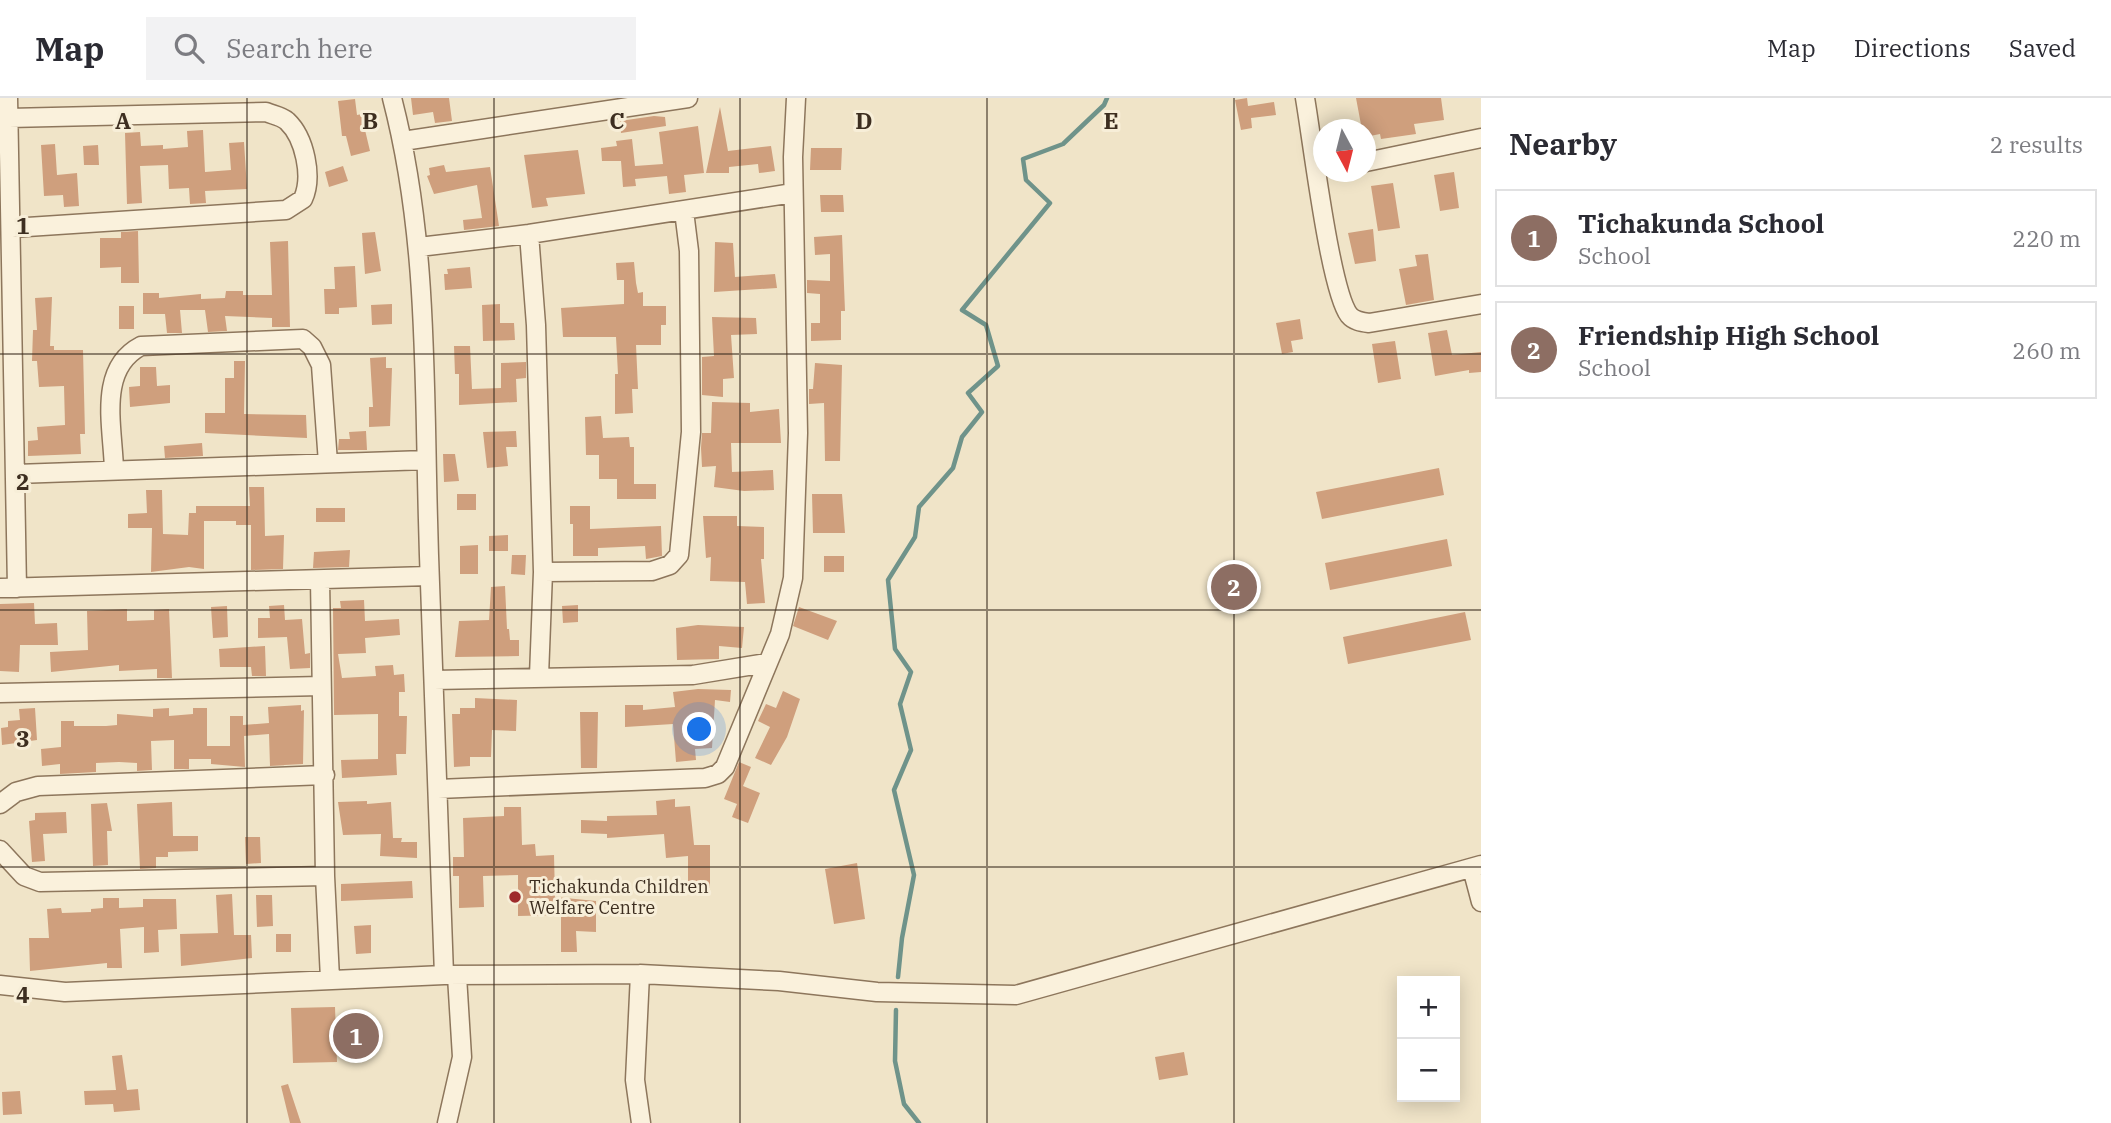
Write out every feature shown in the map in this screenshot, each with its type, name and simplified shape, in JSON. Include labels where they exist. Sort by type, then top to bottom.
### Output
[{"type":"street","points":[[8,98],[16,474],[8,588],[429,576]]},
{"type":"street","points":[[392,98],[403,141],[419,247],[424,327],[429,576],[438,789],[451,976],[461,1057],[447,1123]]},
{"type":"street","points":[[403,141],[688,98]]},
{"type":"street","points":[[438,789],[705,778],[718,774],[725,767],[787,612],[793,578],[796,523],[793,192],[796,98]]},
{"type":"street","points":[[1306,98],[1313,133]]},
{"type":"street","points":[[9,118],[266,113],[281,117],[295,133],[301,146],[308,181],[303,199],[286,210],[12,228]]},
{"type":"street","points":[[1376,160],[1481,138]]},
{"type":"street","points":[[1323,182],[1342,300],[1352,318],[1368,323],[1481,304]]},
{"type":"street","points":[[419,247],[529,234],[793,192]]},
{"type":"street","points":[[543,572],[652,571],[670,565],[679,555],[691,432],[689,251],[684,211]]},
{"type":"street","points":[[529,234],[536,325],[543,572],[539,676]]},
{"type":"street","points":[[114,470],[111,385],[118,363],[126,354],[141,346],[303,339],[312,347],[321,365],[327,463]]},
{"type":"street","points":[[16,474],[426,460]]},
{"type":"street","points":[[320,580],[325,876],[330,979]]},
{"type":"street","points":[[434,680],[693,675],[767,663]]},
{"type":"street","points":[[0,693],[321,685]]},
{"type":"street","points":[[0,804],[16,792],[65,783],[325,775]]},
{"type":"street","points":[[0,850],[23,876],[40,882],[325,876]]},
{"type":"street","points":[[0,985],[65,992],[330,979],[640,974],[779,981],[877,992],[1016,995],[1476,867],[1481,902]]},
{"type":"street","points":[[640,974],[635,1080],[641,1123]]},
{"type":"building","points":[[411,98],[449,98],[452,121],[435,123],[433,112],[413,115]]},
{"type":"building","points":[[1247,98],[1248,106],[1274,102],[1276,115],[1251,118],[1252,128],[1241,130],[1235,100]]},
{"type":"building","points":[[1356,98],[1441,98],[1444,120],[1414,124],[1416,134],[1381,139],[1380,134],[1376,135],[1376,119],[1360,119]]},
{"type":"building","points":[[355,99],[357,115],[367,113],[369,129],[365,130],[370,151],[351,156],[346,136],[342,136],[338,101]]},
{"type":"building","points":[[720,107],[728,151],[771,146],[775,171],[759,173],[758,164],[729,167],[729,173],[706,173]]},
{"type":"building","points":[[665,117],[666,126],[621,133],[620,121]]},
{"type":"building","points":[[698,126],[704,173],[684,175],[686,192],[669,194],[667,176],[635,179],[636,186],[623,187],[621,161],[602,161],[601,148],[617,146],[616,141],[632,139],[635,166],[663,164],[659,132]]},
{"type":"building","points":[[203,130],[205,172],[231,170],[229,143],[244,142],[247,189],[205,191],[206,203],[190,204],[189,188],[169,189],[168,165],[140,166],[142,203],[127,204],[125,133],[140,132],[141,146],[163,145],[163,149],[188,147],[187,131]]},
{"type":"building","points":[[55,144],[57,175],[77,173],[79,206],[64,207],[63,195],[44,196],[41,145]]},
{"type":"building","points":[[98,145],[99,165],[84,165],[83,146]]},
{"type":"building","points":[[811,148],[842,148],[841,170],[810,170]]},
{"type":"building","points":[[578,150],[585,194],[546,198],[548,206],[532,208],[524,155]]},
{"type":"building","points":[[444,165],[446,172],[490,167],[499,226],[464,230],[463,220],[482,218],[477,185],[434,194],[427,176],[430,175],[429,168]]},
{"type":"building","points":[[343,166],[348,181],[329,187],[325,172]]},
{"type":"building","points":[[1454,172],[1459,208],[1440,211],[1434,175]]},
{"type":"building","points":[[1393,183],[1400,228],[1378,231],[1371,186]]},
{"type":"building","points":[[820,195],[843,195],[844,212],[821,212]]},
{"type":"building","points":[[1373,229],[1376,261],[1355,264],[1348,233]]},
{"type":"building","points":[[138,231],[139,283],[121,283],[121,267],[100,268],[100,238],[121,238],[121,232]]},
{"type":"building","points":[[375,232],[381,271],[365,274],[362,233]]},
{"type":"building","points":[[842,235],[845,311],[841,311],[841,340],[811,341],[811,323],[820,323],[820,294],[807,293],[807,280],[830,281],[830,254],[815,255],[814,237]]},
{"type":"building","points":[[288,241],[290,327],[272,327],[272,318],[225,316],[227,331],[208,332],[205,310],[180,310],[182,333],[167,333],[165,314],[143,314],[143,293],[159,293],[159,298],[201,294],[201,299],[225,298],[226,291],[243,291],[243,295],[272,295],[270,242]]},
{"type":"building","points":[[715,242],[733,243],[735,277],[775,274],[777,288],[714,292]]},
{"type":"building","points":[[1428,254],[1434,300],[1406,305],[1399,269],[1417,266],[1415,255]]},
{"type":"building","points":[[634,262],[638,293],[643,292],[643,306],[666,306],[666,325],[661,325],[661,345],[636,345],[638,389],[632,389],[633,413],[615,414],[615,374],[618,374],[616,337],[563,337],[561,308],[624,304],[624,280],[617,280],[616,263]]},
{"type":"building","points":[[355,266],[357,307],[339,308],[339,314],[325,314],[324,289],[335,289],[334,267]]},
{"type":"building","points":[[470,267],[472,288],[445,290],[444,274],[448,274],[447,269]]},
{"type":"building","points":[[52,297],[50,346],[54,346],[54,350],[83,350],[85,434],[80,434],[81,454],[28,456],[28,441],[38,440],[37,427],[65,425],[64,386],[39,387],[37,361],[32,361],[33,330],[37,330],[35,298]]},
{"type":"building","points":[[392,304],[392,324],[372,325],[371,305]]},
{"type":"building","points":[[500,304],[500,323],[514,323],[515,340],[483,341],[482,305]]},
{"type":"building","points":[[119,306],[134,306],[134,329],[119,329]]},
{"type":"building","points":[[712,317],[756,318],[757,334],[731,335],[734,378],[723,379],[723,397],[702,395],[702,357],[714,356]]},
{"type":"building","points":[[1300,319],[1303,339],[1291,341],[1293,352],[1282,354],[1276,323]]},
{"type":"building","points":[[1447,330],[1452,355],[1481,352],[1481,372],[1469,373],[1469,370],[1435,376],[1428,333]]},
{"type":"building","points":[[1395,341],[1401,379],[1378,383],[1372,344]]},
{"type":"building","points":[[454,346],[470,346],[472,389],[501,388],[501,363],[526,362],[526,378],[516,379],[517,402],[459,405],[459,374],[455,374]]},
{"type":"building","points":[[386,357],[386,368],[392,368],[390,426],[369,427],[369,407],[373,407],[370,358]]},
{"type":"building","points":[[234,361],[245,361],[244,414],[306,415],[307,438],[205,433],[205,413],[225,413],[225,378],[234,378]]},
{"type":"building","points":[[815,363],[842,365],[840,461],[825,461],[824,403],[809,404],[809,389],[813,389]]},
{"type":"building","points":[[140,367],[156,367],[157,386],[170,385],[170,403],[130,407],[129,387],[140,386]]},
{"type":"building","points":[[712,402],[750,403],[750,412],[779,409],[781,443],[731,443],[732,472],[773,470],[774,490],[744,491],[714,487],[716,466],[702,467],[701,448],[702,433],[711,433]]},
{"type":"building","points":[[601,416],[603,438],[629,437],[630,447],[634,447],[634,484],[656,484],[656,499],[617,499],[617,479],[599,479],[599,455],[586,455],[585,417]]},
{"type":"building","points":[[366,431],[367,450],[338,450],[339,439],[350,439],[349,432]]},
{"type":"building","points":[[516,431],[517,447],[506,447],[508,466],[487,468],[483,432]]},
{"type":"building","points":[[202,443],[203,456],[165,458],[164,446]]},
{"type":"building","points":[[443,454],[455,454],[459,481],[444,482]]},
{"type":"building","points":[[1439,468],[1444,495],[1322,519],[1316,492]]},
{"type":"building","points":[[249,487],[264,487],[265,536],[284,535],[283,569],[251,570],[251,525],[236,525],[236,521],[204,521],[204,569],[189,567],[151,572],[152,528],[128,528],[128,514],[147,513],[146,490],[162,490],[163,534],[188,535],[189,513],[196,513],[196,506],[250,506]]},
{"type":"building","points":[[457,494],[476,494],[476,510],[457,510]]},
{"type":"building","points":[[812,494],[842,494],[845,533],[813,533]]},
{"type":"building","points":[[570,506],[590,506],[590,529],[661,526],[662,556],[646,559],[645,546],[598,548],[598,556],[573,556]]},
{"type":"building","points":[[316,508],[345,508],[345,522],[316,522]]},
{"type":"building","points":[[703,516],[737,516],[737,526],[764,527],[764,559],[761,559],[765,603],[747,604],[745,582],[710,581],[711,557],[706,558]]},
{"type":"building","points":[[508,535],[508,551],[489,551],[489,536]]},
{"type":"building","points":[[1447,539],[1452,566],[1330,590],[1325,563]]},
{"type":"building","points":[[478,545],[478,574],[460,574],[460,546]]},
{"type":"building","points":[[350,550],[349,567],[313,568],[314,552]]},
{"type":"building","points":[[512,555],[526,555],[525,575],[511,574]]},
{"type":"building","points":[[824,556],[844,556],[844,572],[824,572]]},
{"type":"building","points":[[505,586],[507,629],[510,640],[519,640],[519,656],[455,657],[459,621],[489,620],[491,587]]},
{"type":"building","points":[[364,600],[365,621],[399,619],[400,635],[365,638],[366,653],[338,654],[342,678],[376,676],[375,666],[393,665],[394,675],[404,674],[405,692],[399,692],[399,716],[407,716],[406,754],[396,754],[397,775],[342,778],[341,760],[378,759],[378,714],[334,715],[333,608],[341,608],[340,601]]},
{"type":"building","points":[[34,603],[35,624],[57,623],[58,645],[20,645],[19,672],[0,671],[0,604]]},
{"type":"building","points":[[284,605],[285,620],[302,619],[305,654],[310,653],[310,668],[290,669],[287,637],[258,638],[258,618],[270,618],[269,606]]},
{"type":"building","points":[[578,605],[578,622],[563,623],[562,606]]},
{"type":"building","points":[[227,606],[228,637],[213,638],[211,607]]},
{"type":"building","points":[[799,607],[837,621],[828,640],[793,626]]},
{"type":"building","points":[[127,609],[127,621],[154,620],[154,610],[169,609],[172,678],[157,678],[157,669],[119,671],[119,665],[51,672],[50,652],[88,650],[87,611]]},
{"type":"building","points":[[1465,612],[1471,640],[1348,664],[1343,637]]},
{"type":"building","points":[[698,625],[744,627],[742,648],[719,646],[719,659],[677,660],[676,628]]},
{"type":"building","points":[[265,646],[266,676],[252,676],[251,667],[220,667],[219,649]]},
{"type":"building","points":[[698,689],[731,690],[730,702],[715,700],[712,748],[695,749],[696,760],[676,762],[673,724],[625,727],[625,705],[643,705],[643,710],[675,707],[673,692]]},
{"type":"building","points":[[783,691],[800,699],[787,737],[771,765],[755,758],[770,727],[758,721],[766,704],[776,708]]},
{"type":"building","points":[[475,698],[517,700],[516,731],[492,730],[491,757],[470,757],[470,766],[454,767],[452,714],[460,714],[460,708],[475,708]]},
{"type":"building","points":[[301,705],[301,711],[304,710],[303,764],[270,766],[269,734],[244,736],[245,767],[211,764],[211,759],[189,759],[189,769],[174,769],[174,740],[151,741],[152,770],[137,771],[137,763],[96,763],[96,772],[60,774],[60,764],[42,766],[41,749],[61,747],[61,721],[74,721],[74,726],[117,725],[117,714],[153,717],[153,709],[169,708],[169,716],[193,714],[193,708],[207,708],[207,746],[230,746],[230,716],[243,716],[243,725],[269,723],[268,707]]},
{"type":"building","points":[[35,708],[37,740],[2,745],[1,728],[8,727],[8,721],[20,720],[19,709]]},
{"type":"building","points":[[580,712],[598,712],[597,768],[581,768]]},
{"type":"building","points":[[739,762],[751,767],[743,786],[760,793],[748,823],[732,817],[737,804],[724,799]]},
{"type":"building","points":[[675,799],[675,807],[690,806],[694,845],[710,845],[710,888],[688,888],[688,856],[666,858],[664,834],[607,838],[607,834],[581,833],[581,820],[607,821],[607,816],[657,815],[656,801]]},
{"type":"building","points":[[367,801],[367,804],[391,802],[393,838],[402,838],[401,842],[417,842],[417,858],[380,856],[381,834],[343,835],[338,802]]},
{"type":"building","points":[[172,802],[173,836],[198,836],[198,851],[168,852],[168,857],[156,857],[156,868],[140,869],[137,804]]},
{"type":"building","points":[[107,803],[112,831],[107,831],[108,865],[93,866],[91,804]]},
{"type":"building","points":[[504,807],[521,807],[522,845],[535,844],[536,856],[554,855],[555,897],[596,901],[596,932],[576,931],[577,952],[561,952],[561,915],[518,916],[518,875],[483,876],[484,907],[459,908],[459,876],[453,876],[453,857],[464,857],[463,818],[504,816]]},
{"type":"building","points":[[66,812],[67,833],[43,834],[45,861],[32,862],[29,821],[35,820],[35,813]]},
{"type":"building","points":[[245,837],[260,837],[261,863],[246,864]]},
{"type":"building","points":[[857,863],[865,919],[834,924],[825,869]]},
{"type":"building","points":[[412,881],[413,898],[341,901],[341,884]]},
{"type":"building","points":[[232,894],[234,935],[251,935],[252,958],[181,966],[180,934],[218,933],[216,895]]},
{"type":"building","points":[[256,895],[272,895],[273,926],[257,927]]},
{"type":"building","points":[[103,898],[119,898],[119,908],[143,907],[143,899],[176,899],[177,929],[158,930],[159,952],[144,953],[144,927],[120,929],[122,968],[107,968],[107,963],[30,971],[29,938],[49,938],[47,909],[61,908],[62,913],[91,912],[91,909],[103,908]]},
{"type":"building","points":[[371,925],[371,953],[356,954],[354,926]]},
{"type":"building","points":[[276,934],[291,934],[291,952],[276,952]]},
{"type":"building","points":[[335,1007],[337,1062],[293,1063],[291,1008]]},
{"type":"building","points":[[1184,1052],[1188,1075],[1159,1080],[1155,1057]]},
{"type":"building","points":[[122,1055],[127,1090],[138,1089],[140,1110],[114,1112],[113,1104],[85,1105],[84,1091],[116,1090],[112,1056]]},
{"type":"building","points":[[288,1084],[301,1123],[290,1123],[281,1086]]},
{"type":"building","points":[[20,1091],[22,1114],[3,1115],[2,1092]]},
{"type":"waterway","points":[[898,977],[914,875],[894,790],[911,750],[900,704],[911,672],[895,649],[888,580],[915,537],[919,507],[953,468],[962,437],[982,412],[968,393],[998,366],[986,325],[962,310],[1050,203],[1026,180],[1023,159],[1063,144],[1104,105],[1107,98]]},
{"type":"waterway","points":[[896,1010],[895,1061],[904,1104],[919,1123]]},
{"type":"place","name":"Friendship High School","points":[[1234,587]]},
{"type":"place","name":"Tichakunda Children Welfare Centre","points":[[515,897]]},
{"type":"place","name":"Tichakunda School","points":[[356,1036]]}]
